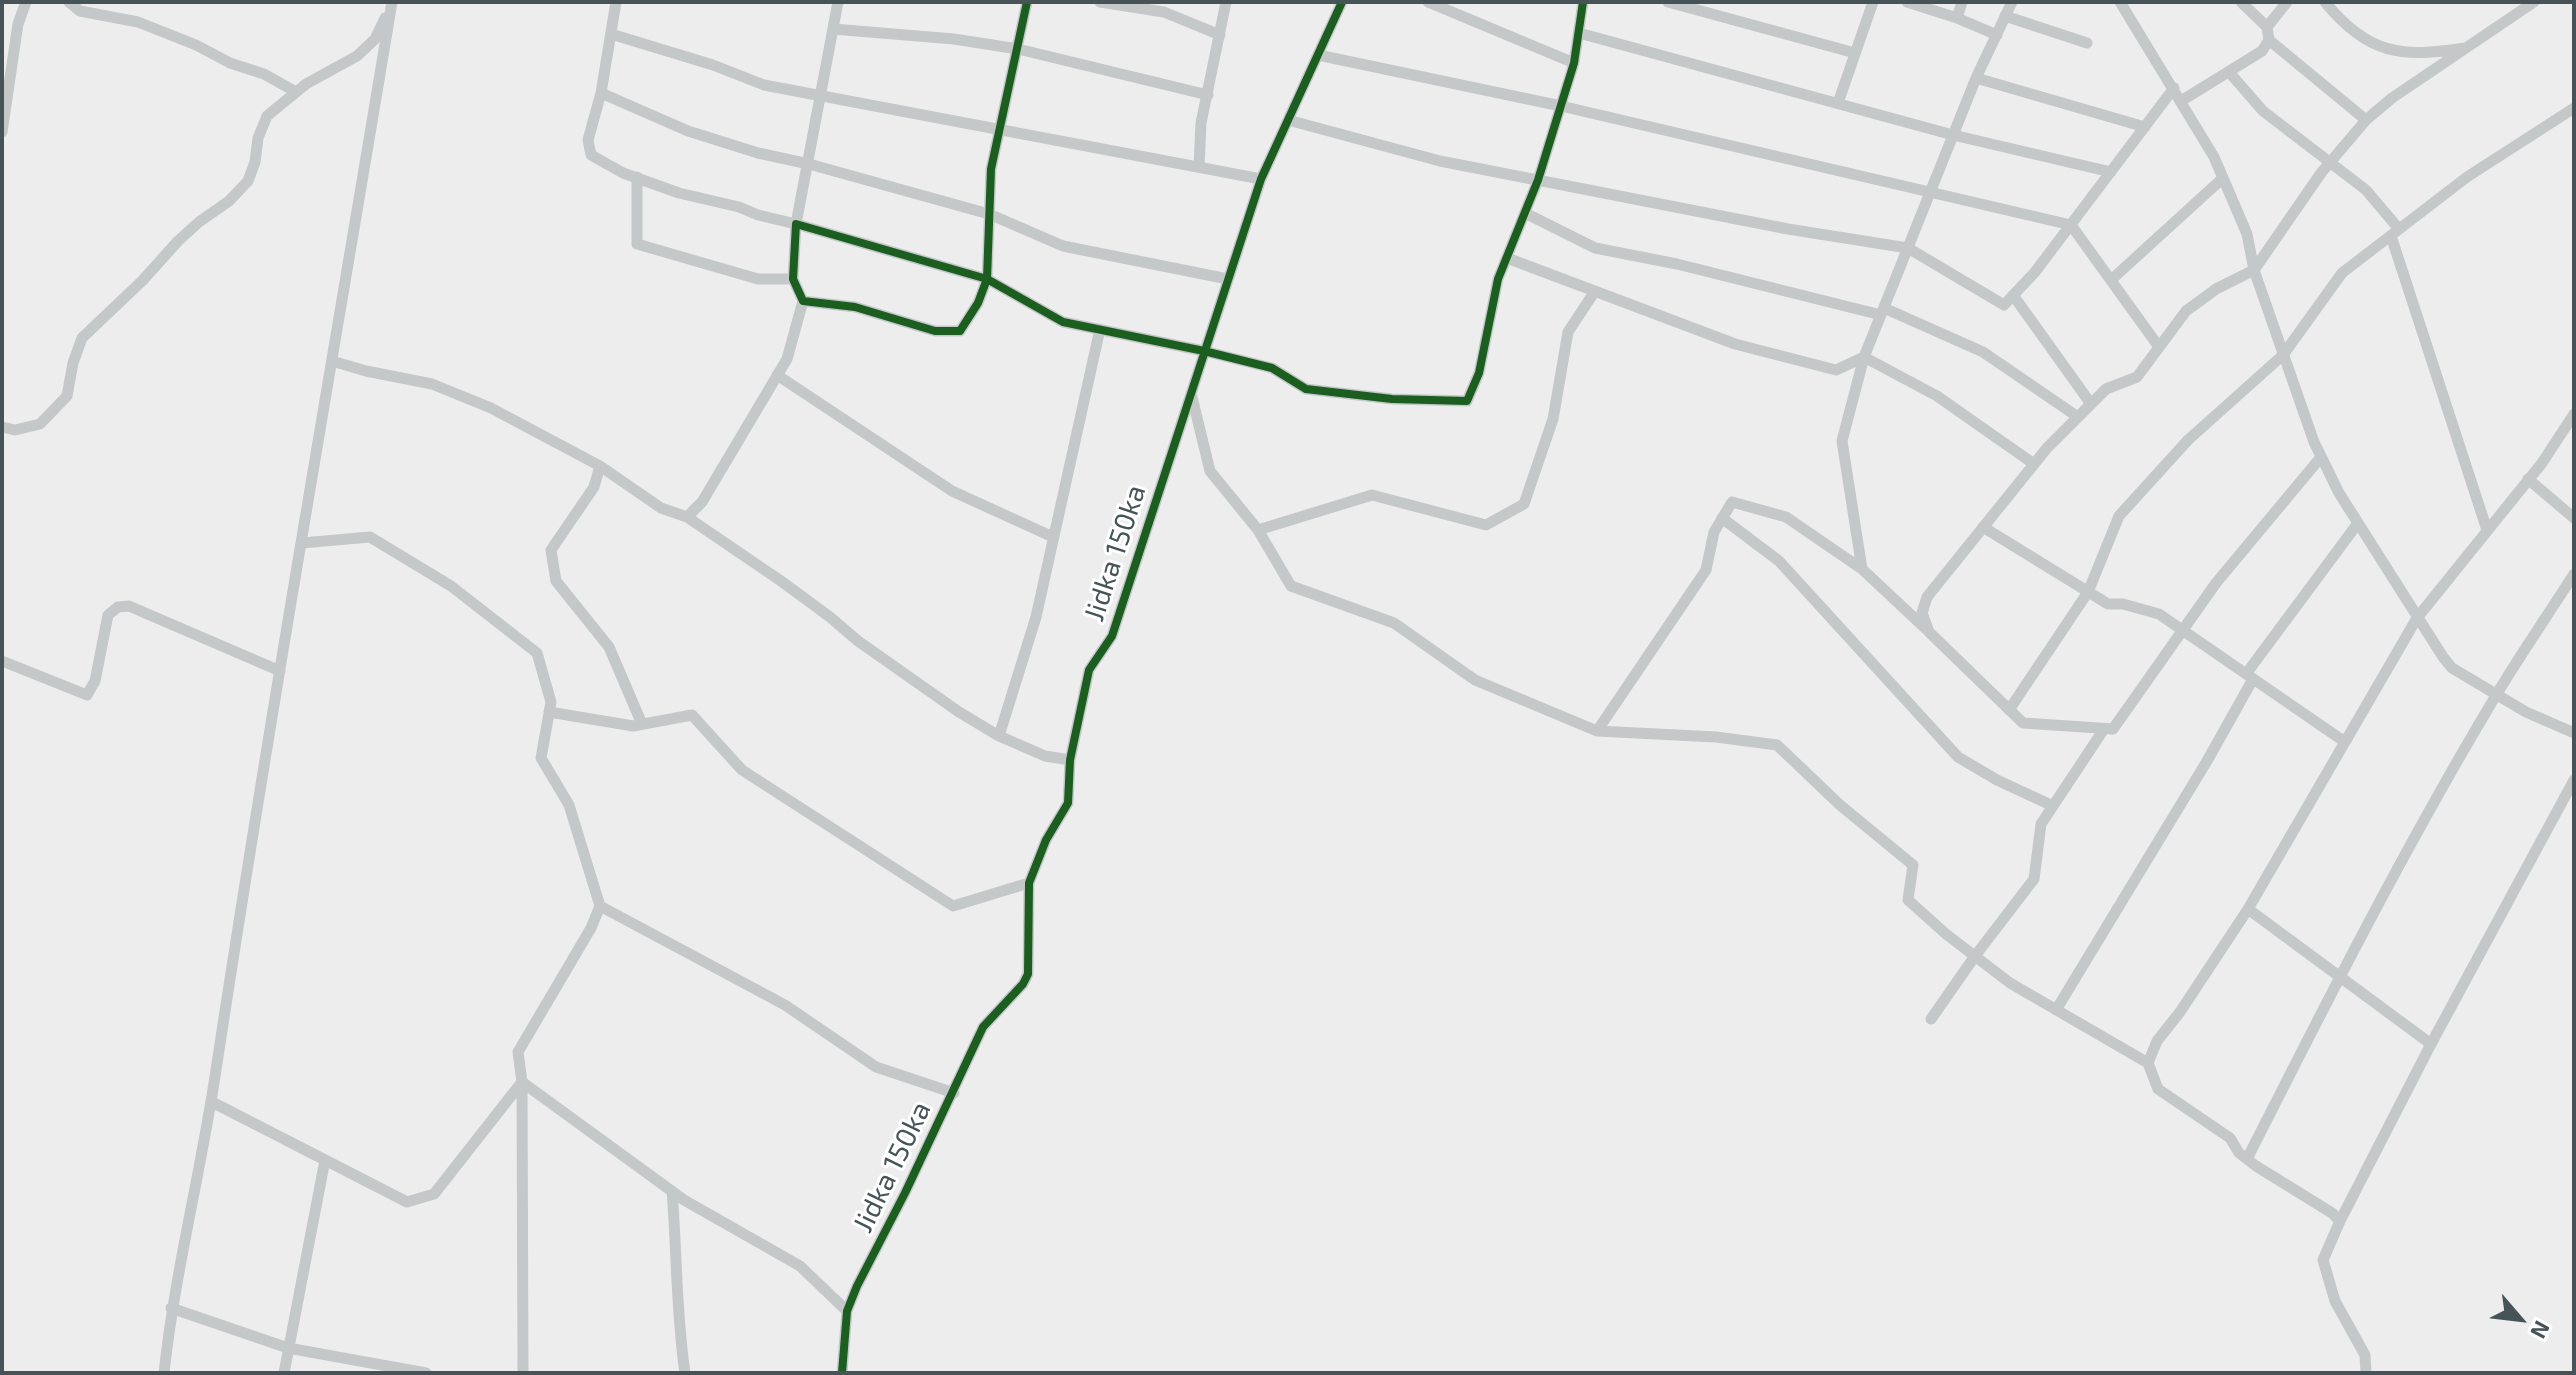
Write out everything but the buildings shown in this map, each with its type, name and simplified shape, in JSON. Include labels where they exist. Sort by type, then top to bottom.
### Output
[{"type":"street","points":[[2,132],[18,24],[26,2]]},
{"type":"street","points":[[69,2],[80,11],[138,22],[196,45],[230,63],[264,74],[296,92]]},
{"type":"street","points":[[616,2],[601,93],[588,140],[591,155],[614,169],[679,193],[739,207],[987,279],[1063,322],[1272,368],[1306,389],[1392,399],[1467,401],[1479,373],[1498,279],[1538,180],[1574,63],[1583,2]]},
{"type":"street","points":[[687,517],[702,502],[787,359],[803,301],[793,279],[796,224],[838,2]]},
{"type":"street","points":[[803,301],[855,307],[935,331],[960,331],[978,303],[987,279],[991,169],[1027,2]]},
{"type":"street","points":[[1100,2],[1164,12],[1220,35]]},
{"type":"street","points":[[1199,167],[1201,123],[1226,2]]},
{"type":"street","name":"Jidka 150ka","points":[[842,1373],[847,1311],[987,1021],[1023,984],[1028,974],[1029,883],[1046,840],[1068,803],[1070,760],[1089,670],[1112,636],[1261,179],[1342,2]]},
{"type":"street","points":[[1428,2],[1574,63]]},
{"type":"street","points":[[1668,2],[1855,53]]},
{"type":"street","points":[[1838,103],[1873,2]]},
{"type":"street","points":[[1907,2],[1997,35]]},
{"type":"street","points":[[1957,18],[1962,2]]},
{"type":"street","points":[[1862,569],[1842,441],[1864,357],[1976,78],[2012,2]]},
{"type":"street","points":[[2241,2],[2268,34],[2366,120]]},
{"type":"street","points":[[2181,101],[2262,51],[2287,2]]},
{"type":"street","points":[[2325,2],[2359,34],[2381,49],[2427,53],[2469,47]]},
{"type":"street","points":[[1929,632],[1922,613],[1927,597],[2034,464],[2078,417],[2106,389],[2137,377],[2186,311],[2216,289],[2254,270],[2331,161],[2366,120],[2392,98],[2534,2]]},
{"type":"street","points":[[2,427],[15,430],[40,424],[67,396],[73,363],[82,338],[134,289],[178,241],[229,201],[248,181],[255,162],[258,138],[267,116],[296,92],[357,56],[375,39],[391,4]]},
{"type":"street","points":[[164,1373],[171,1308],[212,1102],[391,4]]},
{"type":"street","points":[[2125,4],[2214,157],[2247,234],[2254,270],[2321,457],[2358,523],[2452,668],[2526,712],[2574,733]]},
{"type":"street","points":[[2005,16],[2087,43]]},
{"type":"street","points":[[833,29],[954,39],[1018,49],[1208,95]]},
{"type":"street","points":[[1579,33],[1953,135],[2111,172]]},
{"type":"street","points":[[611,34],[713,65],[764,85],[1261,179]]},
{"type":"street","points":[[1318,55],[1561,106],[2071,225],[2159,347]]},
{"type":"street","points":[[2229,72],[2263,111],[2366,190],[2395,232],[2487,530]]},
{"type":"street","points":[[1976,78],[2145,127]]},
{"type":"street","points":[[1288,120],[1440,161],[1788,229],[1908,248],[2004,305],[2035,272],[2174,88]]},
{"type":"street","points":[[601,93],[688,131],[758,153],[989,214],[1063,246],[1228,279]]},
{"type":"street","points":[[2009,710],[2088,592],[2119,516],[2188,440],[2283,355],[2342,273],[2467,177],[2574,108]]},
{"type":"street","points":[[637,177],[637,244],[758,279],[793,279]]},
{"type":"street","points":[[2111,280],[2223,178]]},
{"type":"street","points":[[1525,213],[1595,248],[1883,311],[1983,352],[2078,417]]},
{"type":"street","points":[[1507,258],[1735,344],[1836,370],[1864,357]]},
{"type":"street","points":[[1258,530],[1372,495],[1486,525],[1524,504],[1553,419],[1568,332],[1595,291]]},
{"type":"street","points":[[2013,295],[2091,404]]},
{"type":"street","points":[[999,736],[1036,617],[1100,329]]},
{"type":"street","points":[[1864,357],[1937,396],[2034,464]]},
{"type":"street","points":[[332,361],[432,384],[491,408],[600,466],[661,508],[687,517],[806,599],[894,667],[959,712],[999,736],[1045,756],[1070,760]]},
{"type":"street","points":[[777,375],[952,491],[1053,537]]},
{"type":"street","points":[[1191,391],[1210,471],[1258,530],[1291,586],[1394,623],[1475,680],[1597,731],[1716,737],[1777,745],[1840,805],[1913,865],[1908,900],[2010,983],[2148,1063],[2158,1089],[2230,1138],[2239,1153],[2247,1159],[2340,1221]]},
{"type":"street","points":[[2148,1063],[2157,1041],[2180,1012],[2248,909],[2417,618],[2528,479],[2574,414]]},
{"type":"street","points":[[1597,731],[1706,570],[1714,532],[1732,502],[1786,517],[1862,569],[2023,723],[2113,729],[2216,583],[2321,457]]},
{"type":"street","points":[[600,466],[594,487],[551,550],[556,581],[609,647],[642,724]]},
{"type":"street","points":[[2528,479],[2574,518]]},
{"type":"street","points":[[1722,518],[1779,561],[1958,757],[1997,780],[2053,806]]},
{"type":"street","points":[[2056,1010],[2207,761],[2249,676],[2358,523]]},
{"type":"street","points":[[1983,527],[2108,604],[2123,604],[2159,614],[2345,742]]},
{"type":"street","points":[[302,543],[370,537],[451,586],[537,653],[551,702],[541,758],[569,805],[600,906],[591,928],[518,1052],[522,1082],[523,1373]]},
{"type":"street","points":[[2247,1159],[2339,976],[2438,795],[2496,695],[2574,574]]},
{"type":"street","points":[[2,661],[87,695],[95,681],[108,615],[118,607],[129,606],[280,671]]},
{"type":"street","points":[[549,712],[633,726],[692,715],[742,770],[953,906],[1029,883]]},
{"type":"street","points":[[1931,1019],[2034,879],[2041,824],[2104,729]]},
{"type":"street","points":[[2366,1373],[2365,1355],[2335,1301],[2323,1260],[2431,1044],[2574,780]]},
{"type":"street","points":[[600,906],[785,1005],[876,1067],[954,1093]]},
{"type":"street","points":[[2248,909],[2431,1044]]},
{"type":"street","points":[[212,1102],[407,1202],[434,1194],[522,1082]]},
{"type":"street","points":[[522,1082],[672,1191],[800,1266],[847,1311]]},
{"type":"street","points":[[284,1373],[325,1160]]},
{"type":"street","points":[[672,1191],[678,1271],[678,1325],[685,1373]]},
{"type":"street","points":[[171,1308],[288,1348],[384,1369],[426,1373]]},
{"type":"cycle path","points":[[1027,2],[991,169],[987,279],[978,303],[960,331],[935,331],[855,307],[803,301],[793,279],[796,224],[987,279],[1063,322],[1272,368],[1306,389],[1392,399],[1467,401],[1479,373],[1498,279],[1538,180],[1574,63],[1583,2]]},
{"type":"cycle path","points":[[842,1373],[847,1311],[857,1286],[905,1193],[983,1027],[1023,984],[1028,974],[1029,883],[1046,840],[1068,803],[1070,760],[1089,670],[1112,636],[1261,179],[1342,2]]}]
